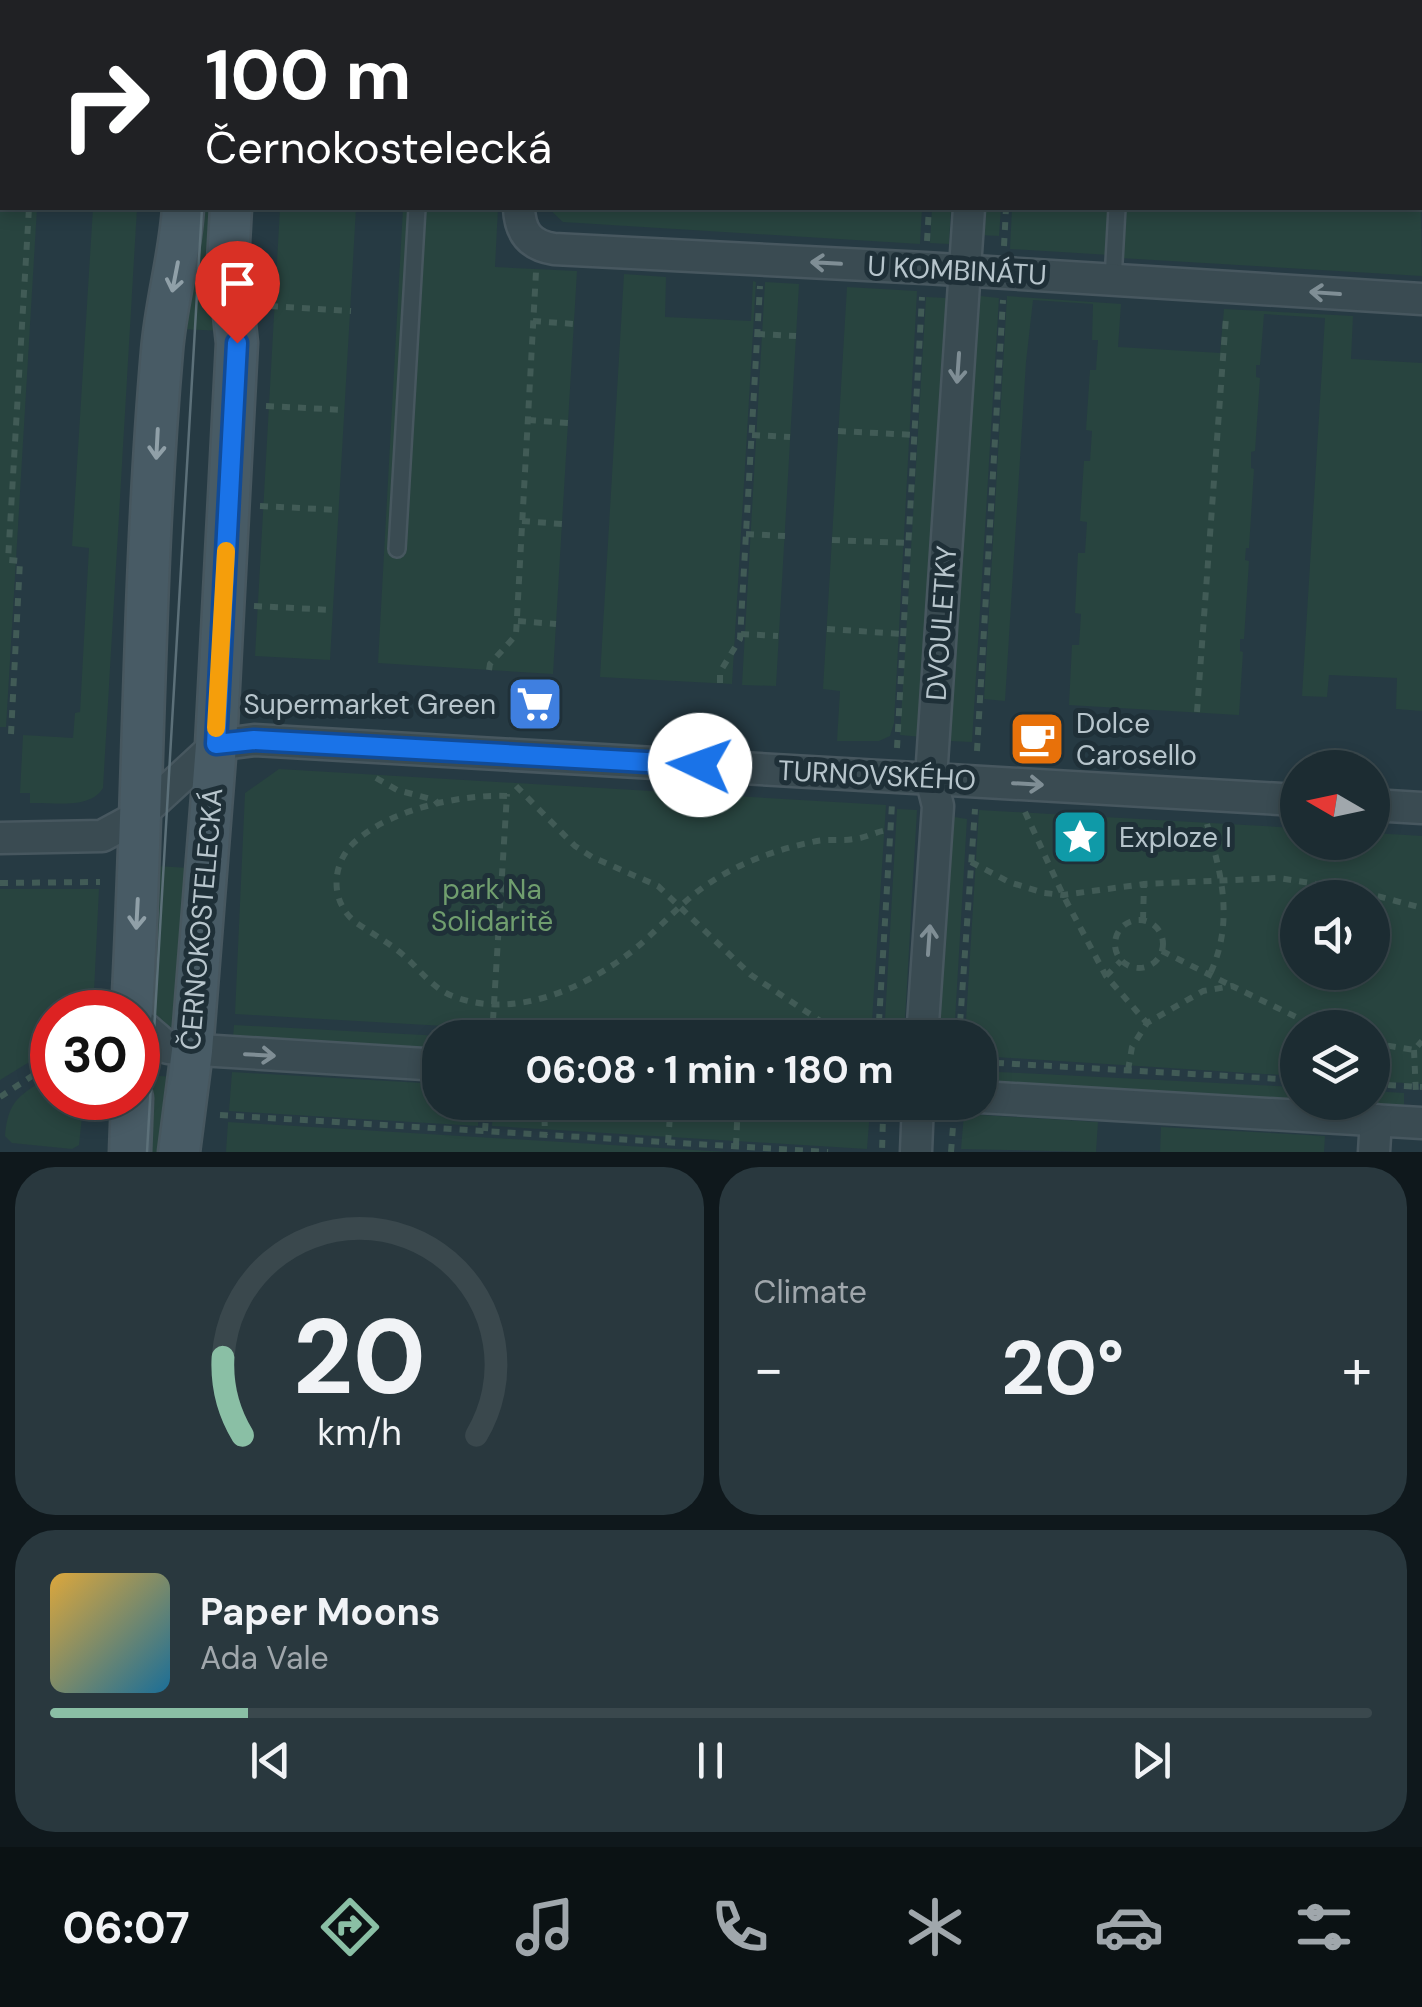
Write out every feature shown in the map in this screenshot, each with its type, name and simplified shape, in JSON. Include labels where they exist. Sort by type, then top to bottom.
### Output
[{"type":"main road","points":[[133,990],[143,690],[162,346],[180,253],[183,210]]},
{"type":"main road","name":"ČERNOKOSTELECKÁ","points":[[179,1152],[192,1051],[216,744],[237,343],[228,260],[231,210]]},
{"type":"main road","points":[[130,1152],[131,1120]]},
{"type":"street","name":"U KOMBINÁTU","points":[[519,210],[522,231],[528,238],[554,249],[1422,300]]},
{"type":"street","name":"DVOULETKY","points":[[923,1020],[938,806],[931,778],[969,210]]},
{"type":"street","name":"TURNOVSKÉHO","points":[[216,744],[254,740],[1280,799]]},
{"type":"street","points":[[0,838],[102,836],[139,816],[216,744]]},
{"type":"street","points":[[1390,806],[1422,808]]},
{"type":"street","points":[[160,1041],[168,1048],[192,1051],[422,1064]]},
{"type":"street","points":[[997,1097],[1280,1114]]},
{"type":"street","points":[[1390,1118],[1418,1115]]},
{"type":"street","points":[[916,1152],[917,1120]]},
{"type":"street","points":[[1374,1152],[1376,1120]]},
{"type":"lane","points":[[398,549],[418,210]]},
{"type":"lane","points":[[1113,280],[1117,210]]},
{"type":"path","points":[[11,734],[20,560],[8,560],[29,210]]},
{"type":"path","points":[[926,248],[929,210]]},
{"type":"path","points":[[1003,258],[1006,210]]},
{"type":"path","points":[[490,670],[490,664],[516,635],[536,265]]},
{"type":"path","points":[[720,683],[720,672],[741,634],[760,278]]},
{"type":"path","points":[[897,750],[923,288]]},
{"type":"path","points":[[976,758],[1003,288]]},
{"type":"path","points":[[270,306],[350,310]]},
{"type":"path","points":[[1197,712],[1227,306]]},
{"type":"path","points":[[534,321],[574,324]]},
{"type":"path","points":[[757,334],[796,336]]},
{"type":"path","points":[[264,406],[345,410]]},
{"type":"path","points":[[528,420],[568,423]]},
{"type":"path","points":[[838,431],[914,435]]},
{"type":"path","points":[[752,435],[790,437]]},
{"type":"path","points":[[258,506],[339,510]]},
{"type":"path","points":[[522,521],[562,524]]},
{"type":"path","points":[[746,534],[784,536]]},
{"type":"path","points":[[832,540],[908,543]]},
{"type":"path","points":[[251,606],[333,610]]},
{"type":"path","points":[[517,622],[556,624]]},
{"type":"path","points":[[826,630],[904,634]]},
{"type":"path","points":[[741,634],[778,636]]},
{"type":"path","points":[[362,769],[397,790],[438,804]]},
{"type":"path","points":[[493,1020],[508,778],[575,846],[592,858],[658,886],[751,974],[819,1020]]},
{"type":"path","points":[[507,796],[470,797],[397,817],[358,838],[338,866],[338,894],[352,920],[403,955],[434,985],[457,998],[494,1005],[530,1001],[588,980],[634,950],[681,905],[726,873],[812,842],[859,839],[890,830]]},
{"type":"path","points":[[879,1020],[892,804]]},
{"type":"path","points":[[961,1020],[975,804],[991,805]]},
{"type":"path","points":[[1040,808],[1022,807],[1106,976],[1147,1024]]},
{"type":"path","points":[[1205,818],[1222,879],[1221,945],[1210,974]]},
{"type":"path","points":[[971,862],[1009,882],[1063,895],[1144,884],[1278,878],[1355,890],[1422,908]]},
{"type":"path","points":[[0,883],[100,882]]},
{"type":"path","points":[[1143,920],[1144,884]]},
{"type":"path","points":[[1143,920],[1159,931],[1162,951],[1157,960],[1140,968],[1121,960],[1116,952],[1118,932],[1124,924],[1143,920]]},
{"type":"path","points":[[1162,951],[1282,1010]]},
{"type":"path","points":[[1106,976],[1121,960]]},
{"type":"path","points":[[1128,1070],[1132,1047],[1147,1024],[1188,996],[1232,986]]},
{"type":"path","points":[[1418,1115],[1414,1050],[1422,1041]]},
{"type":"path","points":[[1390,1046],[1414,1050]]},
{"type":"path","points":[[997,1063],[1280,1079]]},
{"type":"path","points":[[0,1096],[30,1077]]},
{"type":"path","points":[[1390,1085],[1419,1087]]},
{"type":"path","points":[[220,1115],[828,1152]]},
{"type":"path","points":[[485,1132],[486,1120]]},
{"type":"path","points":[[545,1120],[545,1135]]},
{"type":"path","points":[[668,1142],[670,1120]]},
{"type":"path","points":[[736,1146],[737,1120]]},
{"type":"path","points":[[882,1152],[883,1120]]},
{"type":"path","points":[[951,1152],[954,1120]]},
{"type":"green space","points":[[0,210],[37,210],[6,727],[0,727]]},
{"type":"green space","points":[[93,210],[137,210],[103,788],[80,802],[30,803],[30,793],[20,793],[23,735],[73,738],[75,713],[80,712],[89,548],[72,546]]},
{"type":"green space","points":[[194,210],[223,210],[223,331],[181,329]]},
{"type":"green space","points":[[280,210],[356,210],[330,660],[255,656]]},
{"type":"green space","points":[[403,210],[498,210],[495,267],[577,271],[553,674],[378,663]]},
{"type":"green space","points":[[550,210],[922,210],[920,244],[563,222]]},
{"type":"green space","points":[[932,210],[951,210],[949,244],[930,243]]},
{"type":"green space","points":[[982,210],[1001,210],[999,236],[980,235]]},
{"type":"green space","points":[[1012,210],[1113,210],[1110,255],[1010,249]]},
{"type":"green space","points":[[1122,210],[1421,210],[1422,276],[1120,258]]},
{"type":"green space","points":[[624,274],[666,277],[665,317],[751,321],[753,281],[756,282],[732,684],[600,677]]},
{"type":"green space","points":[[765,282],[799,284],[776,686],[742,685]]},
{"type":"green space","points":[[847,287],[917,291],[894,723],[890,736],[879,741],[837,741],[840,691],[823,689]]},
{"type":"green space","points":[[980,296],[999,298],[972,742],[950,741],[976,303]]},
{"type":"green space","points":[[1007,296],[1121,304],[1118,347],[1220,353],[1224,309],[1353,316],[1351,359],[1422,363],[1422,711],[1396,709],[1397,678],[1329,675],[1327,697],[1302,696],[1325,318],[1264,314],[1260,365],[1256,365],[1256,377],[1260,378],[1255,451],[1251,452],[1254,469],[1245,560],[1249,561],[1244,639],[1240,639],[1243,652],[1239,715],[1069,705],[1072,645],[1079,645],[1081,614],[1075,613],[1078,553],[1085,553],[1087,522],[1080,521],[1084,461],[1090,461],[1092,431],[1086,430],[1090,370],[1096,370],[1098,340],[1092,340],[1093,304],[1033,300],[1005,701],[984,699]]},
{"type":"green space","points":[[926,297],[947,298],[922,737],[900,735]]},
{"type":"green space","name":"park Na Solidaritě","points":[[279,769],[886,805],[872,1020],[422,1020],[422,1025],[235,1014],[245,793]]},
{"type":"green space","points":[[897,809],[917,810],[905,1020],[885,1020]]},
{"type":"green space","points":[[979,810],[1280,827],[1280,860],[1390,860],[1390,834],[1422,836],[1422,1084],[1390,1082],[1390,1010],[1280,1010],[1280,1075],[997,1057],[997,1020],[966,1020]]},
{"type":"green space","points":[[948,816],[967,819],[955,1020],[935,1020]]},
{"type":"green space","points":[[157,866],[189,868],[175,1029],[160,1022],[160,990],[150,990]]},
{"type":"green space","points":[[0,889],[99,889],[94,990],[30,990],[30,1062],[0,1080]]},
{"type":"green space","points":[[234,1025],[422,1035],[422,1048],[233,1037]]},
{"type":"green space","points":[[232,1072],[422,1083],[422,1120],[478,1120],[478,1126],[229,1111]]},
{"type":"green space","points":[[997,1072],[1280,1086],[1280,1099],[997,1085]]},
{"type":"green space","points":[[160,1076],[174,1077],[170,1152],[141,1152],[143,1120],[160,1120]]},
{"type":"green space","points":[[30,1090],[30,1120],[82,1120],[79,1145],[72,1149],[12,1143],[5,1136],[9,1113]]},
{"type":"green space","points":[[1390,1092],[1404,1093],[1404,1106],[1390,1105]]},
{"type":"green space","points":[[997,1116],[1098,1122],[1096,1152],[961,1149],[963,1120],[997,1120]]},
{"type":"green space","points":[[492,1120],[869,1120],[867,1149],[492,1126]]},
{"type":"green space","points":[[228,1122],[727,1152],[226,1152]]},
{"type":"green space","points":[[1161,1127],[1325,1136],[1324,1152],[1160,1152]]},
{"type":"tram line","points":[[147,1152],[202,210]]},
{"type":"slow traffic","points":[[216,728],[226,551]]},
{"type":"place","name":"Supermarket Green","points":[[535,704]]},
{"type":"place","name":"Dolce Carosello","points":[[1037,739]]},
{"type":"place","name":"Exploze I","points":[[1080,837]]},
{"type":"route","points":[[237,343],[216,744],[254,740],[700,765]]}]
